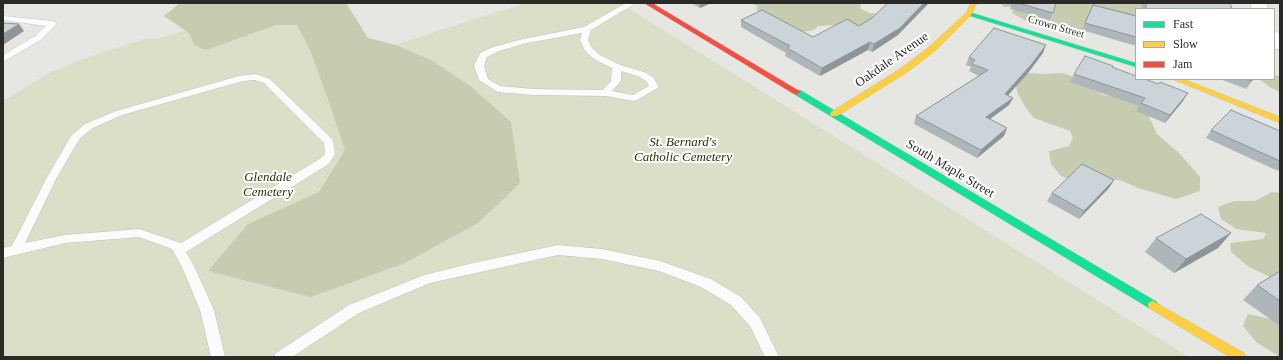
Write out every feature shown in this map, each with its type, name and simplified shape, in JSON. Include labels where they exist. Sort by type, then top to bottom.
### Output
[{"type":"main road","name":"South Maple Street","points":[[647,3],[1240,357]]},
{"type":"main road","name":"Oakdale Avenue","points":[[834,114],[903,71],[932,49],[969,14],[974,3]]},
{"type":"main road","name":"Crown Street","points":[[969,14],[1135,65]]},
{"type":"main road","points":[[1179,80],[1280,120]]},
{"type":"lane","points":[[587,29],[584,40],[588,49],[597,57],[617,67],[640,74],[650,79],[654,88],[634,98],[606,93],[533,92],[498,89],[484,80],[479,66],[482,56],[496,49],[526,41],[587,29],[632,3]]},
{"type":"lane","points":[[3,18],[53,24],[38,38],[3,59]]},
{"type":"lane","points":[[606,93],[616,81],[617,67]]},
{"type":"lane","points":[[16,250],[51,179],[76,136],[89,126],[119,113],[242,78],[256,77],[267,81],[329,142],[330,154],[325,161],[179,250]]},
{"type":"lane","points":[[3,253],[65,239],[139,233],[176,246],[188,266],[207,310],[218,357]]},
{"type":"lane","points":[[281,357],[354,309],[428,279],[558,250],[602,254],[660,266],[706,283],[736,301],[754,322],[772,357]]},
{"type":"green space","points":[[180,3],[346,3],[368,38],[396,45],[431,60],[469,85],[511,122],[520,183],[478,223],[405,263],[311,297],[208,271],[248,224],[319,192],[345,150],[310,50],[297,25],[276,25],[206,50],[194,45],[189,33],[164,16]]},
{"type":"green space","name":"Glendale Cemetery","points":[[275,3],[379,50],[525,3],[620,3],[1189,357],[3,357],[3,101],[49,73],[83,59],[147,38],[157,39]]},
{"type":"green space","points":[[752,3],[860,3],[861,9],[870,13],[881,14],[888,24],[840,27],[834,25],[818,26],[814,30],[803,32],[760,14],[756,9],[758,7]]},
{"type":"green space","points":[[1000,3],[1166,3],[1173,8],[1135,8],[1135,24],[1081,33],[1033,25],[1012,13],[1014,7],[1004,7]]},
{"type":"green space","points":[[1029,73],[1063,73],[1079,79],[1103,95],[1121,98],[1137,103],[1147,112],[1157,134],[1179,153],[1200,177],[1200,191],[1176,199],[1138,188],[1120,180],[1073,180],[1061,176],[1051,164],[1049,151],[1069,146],[1073,138],[1070,131],[1034,118],[1026,108],[1018,94],[1015,83],[1022,75]]},
{"type":"green space","points":[[1275,75],[1280,76],[1280,92],[1271,88],[1260,80],[1275,80]]},
{"type":"green space","points":[[1272,192],[1280,193],[1280,277],[1270,277],[1249,267],[1231,252],[1230,243],[1263,239],[1266,233],[1236,229],[1221,219],[1218,207],[1234,201],[1255,201]]},
{"type":"green space","points":[[1248,314],[1280,321],[1280,357],[1256,342],[1243,326]]},
{"type":"building","points":[[888,3],[924,3],[900,28],[874,44],[870,42],[822,68],[787,48],[790,46],[741,20],[762,10],[813,37],[847,19],[859,26],[872,18]]},
{"type":"building","points":[[1018,3],[1056,3],[1053,13]]},
{"type":"building","points":[[1146,3],[1230,3],[1232,8],[1146,8]]},
{"type":"building","points":[[1093,5],[1135,16],[1135,37],[1085,23]]},
{"type":"building","points":[[3,23],[19,24],[3,34]]},
{"type":"building","points":[[994,28],[1046,45],[1031,65],[1005,94],[1013,98],[986,117],[1007,128],[981,150],[916,116],[988,70],[972,64],[975,60],[969,57]]},
{"type":"building","points":[[1085,56],[1135,76],[1135,80],[1148,80],[1158,84],[1160,82],[1188,93],[1170,115],[1141,103],[1145,98],[1074,74]]},
{"type":"building","points":[[1231,110],[1280,131],[1280,161],[1211,130]]},
{"type":"building","points":[[1082,164],[1114,180],[1084,211],[1052,193]]},
{"type":"building","points":[[1201,214],[1231,233],[1186,259],[1156,238]]},
{"type":"building","points":[[1280,271],[1280,301],[1257,285]]},
{"type":"traffic: fast","points":[[969,14],[1135,65]]},
{"type":"traffic: fast","points":[[797,92],[1153,305]]},
{"type":"traffic: slow","points":[[834,114],[903,71],[932,49],[969,14],[974,3]]},
{"type":"traffic: slow","points":[[1179,80],[1280,120]]},
{"type":"traffic: slow","points":[[1153,305],[1240,357]]},
{"type":"traffic: jam","points":[[647,3],[797,92]]},
{"type":"park label","name":"St. Bernard's Catholic Cemetery","points":[[683,150]]}]
